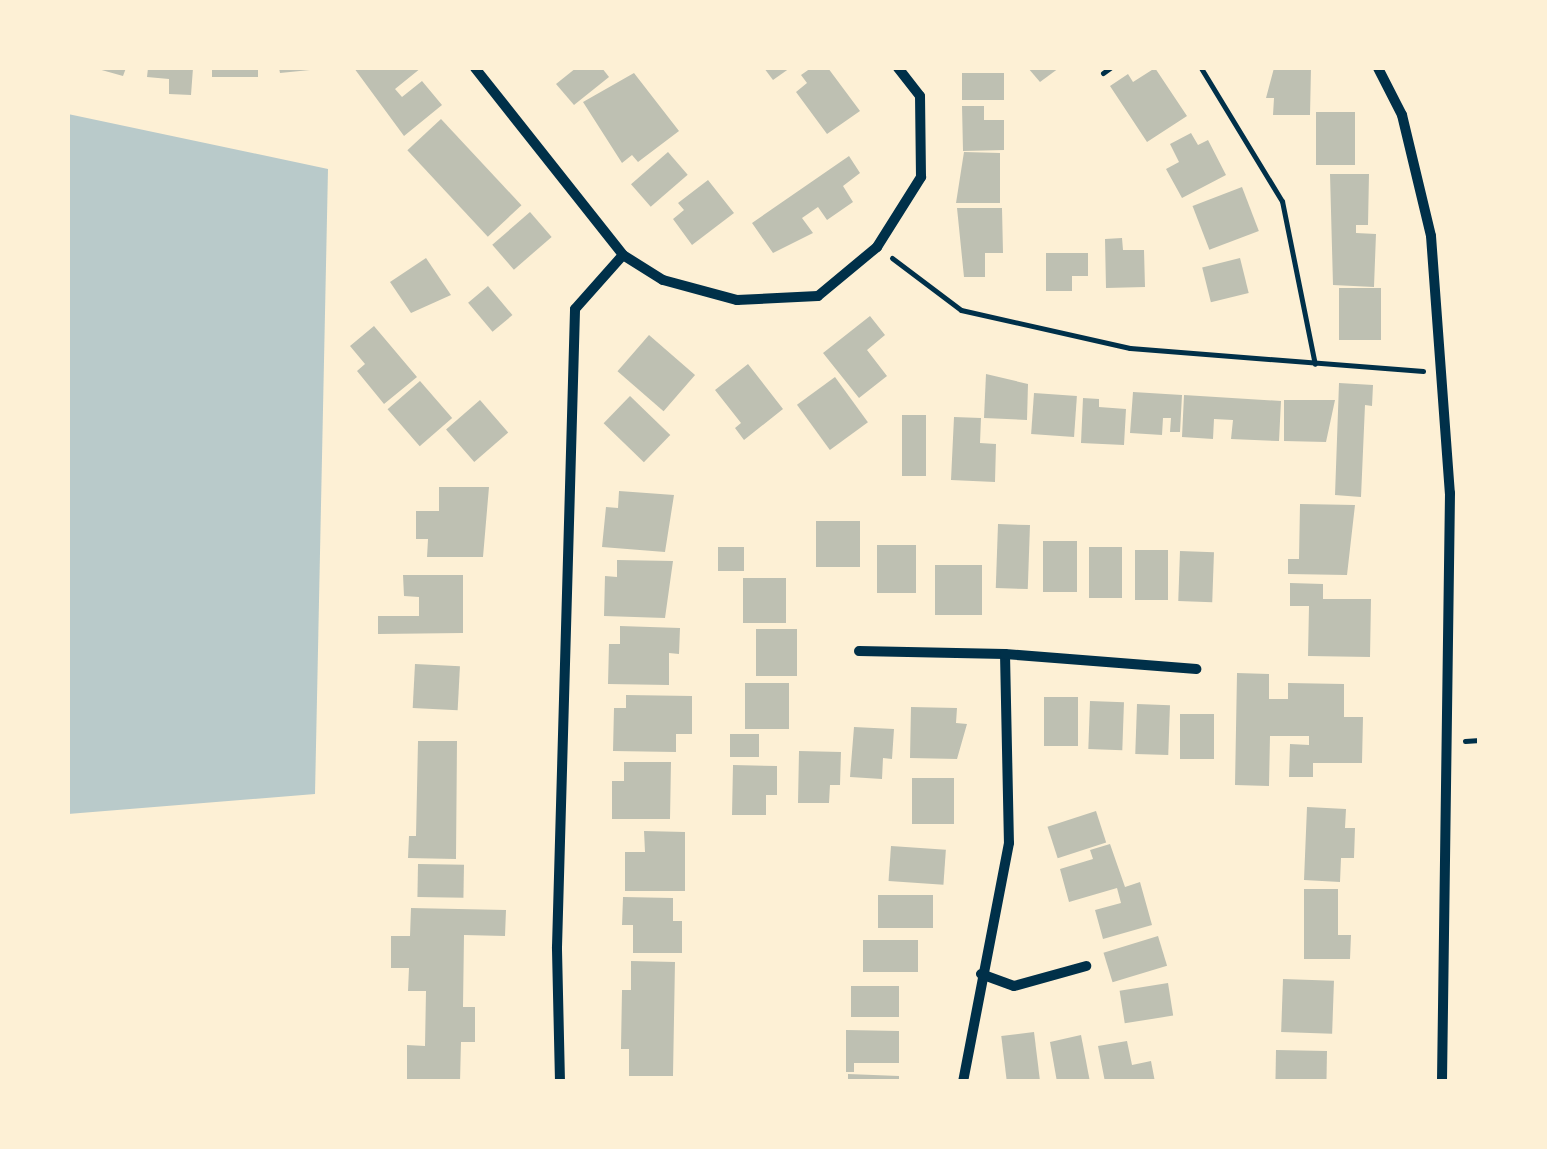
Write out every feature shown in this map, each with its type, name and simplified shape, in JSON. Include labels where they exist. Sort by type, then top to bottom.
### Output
[{"type":"street","points":[[475,68],[623,255],[662,280],[736,300],[818,296],[877,247],[920,177],[920,96],[898,68]]},
{"type":"street","points":[[1378,68],[1418,167],[1431,236],[1450,493],[1442,1082]]},
{"type":"street","points":[[560,1082],[561,736],[576,309],[623,255]]},
{"type":"street","points":[[859,650],[1006,654],[1196,669]]},
{"type":"street","points":[[963,1082],[981,974],[1000,914],[1009,843],[1006,654]]},
{"type":"street","points":[[981,974],[1014,986],[1086,966]]},
{"type":"path","points":[[1200,68],[1282,201],[1315,364]]},
{"type":"path","points":[[877,247],[961,310],[1130,348],[1441,371]]},
{"type":"shaded area","points":[[68,114],[328,169],[315,794],[68,814]]},
{"type":"building","points":[[98,68],[126,68],[123,76]]},
{"type":"building","points":[[148,68],[193,68],[191,95],[169,94],[169,79],[147,77]]},
{"type":"building","points":[[212,68],[258,68],[258,77],[212,77]]},
{"type":"building","points":[[279,68],[310,68],[310,70],[280,73]]},
{"type":"building","points":[[354,68],[421,68],[395,89],[402,97],[422,81],[442,105],[404,136]]},
{"type":"building","points":[[576,68],[602,68],[609,77],[574,105],[556,84]]},
{"type":"building","points":[[764,68],[790,68],[773,80]]},
{"type":"building","points":[[811,68],[828,68],[860,111],[827,134],[796,92],[807,83],[801,75]]},
{"type":"building","points":[[1028,68],[1059,68],[1040,82]]},
{"type":"building","points":[[1155,68],[1187,116],[1147,142],[1110,86],[1128,74],[1133,82]]},
{"type":"building","points":[[1274,68],[1311,68],[1310,115],[1273,115],[1274,98],[1266,98]]},
{"type":"building","points":[[634,73],[679,131],[638,162],[632,155],[622,163],[583,102]]},
{"type":"building","points":[[962,73],[1004,73],[1004,100],[962,100]]},
{"type":"building","points":[[962,106],[984,106],[984,120],[1004,120],[1004,150],[963,151]]},
{"type":"building","points":[[1316,112],[1355,112],[1355,165],[1316,165]]},
{"type":"building","points":[[441,119],[521,205],[488,237],[407,150]]},
{"type":"building","points":[[1191,133],[1198,145],[1208,140],[1226,175],[1182,198],[1166,169],[1179,162],[1170,144]]},
{"type":"building","points":[[668,152],[688,175],[651,207],[631,184]]},
{"type":"building","points":[[964,152],[1000,153],[1000,203],[956,203]]},
{"type":"building","points":[[849,156],[860,173],[843,186],[853,202],[827,220],[818,207],[802,218],[813,233],[773,253],[752,223]]},
{"type":"building","points":[[1330,174],[1369,174],[1368,225],[1356,225],[1356,233],[1376,234],[1374,287],[1333,285]]},
{"type":"building","points":[[708,180],[734,213],[692,245],[673,219],[684,210],[678,203]]},
{"type":"building","points":[[1242,187],[1259,231],[1209,250],[1193,206]]},
{"type":"building","points":[[957,208],[1002,208],[1003,253],[985,253],[985,277],[964,277]]},
{"type":"building","points":[[530,212],[552,237],[514,270],[492,245]]},
{"type":"building","points":[[1122,238],[1123,250],[1144,250],[1145,287],[1106,288],[1105,239]]},
{"type":"building","points":[[1046,253],[1088,253],[1088,276],[1072,276],[1072,291],[1046,291]]},
{"type":"building","points":[[426,258],[451,295],[411,313],[390,282]]},
{"type":"building","points":[[1240,258],[1249,293],[1211,302],[1202,267]]},
{"type":"building","points":[[488,286],[512,315],[493,332],[468,303]]},
{"type":"building","points":[[1339,288],[1381,288],[1381,340],[1339,340]]},
{"type":"building","points":[[870,316],[885,335],[867,350],[887,376],[859,398],[823,353]]},
{"type":"building","points":[[374,326],[417,377],[384,404],[357,371],[365,364],[350,346]]},
{"type":"building","points":[[649,335],[695,375],[664,411],[618,371]]},
{"type":"building","points":[[748,364],[783,409],[744,440],[735,428],[741,423],[715,390]]},
{"type":"building","points":[[986,374],[1028,384],[1027,420],[984,418]]},
{"type":"building","points":[[835,377],[868,422],[830,450],[797,405]]},
{"type":"building","points":[[420,381],[452,418],[420,446],[388,409]]},
{"type":"building","points":[[1339,383],[1373,385],[1372,406],[1365,405],[1361,497],[1335,495]]},
{"type":"building","points":[[1133,392],[1182,395],[1180,432],[1170,432],[1171,418],[1163,418],[1162,435],[1130,433]]},
{"type":"building","points":[[1034,393],[1077,396],[1074,437],[1031,434]]},
{"type":"building","points":[[1184,395],[1281,401],[1279,441],[1231,439],[1233,420],[1214,419],[1213,439],[1182,437]]},
{"type":"building","points":[[630,396],[670,435],[644,462],[604,423]]},
{"type":"building","points":[[1083,398],[1099,399],[1099,407],[1126,409],[1124,445],[1081,443]]},
{"type":"building","points":[[480,400],[508,432],[474,462],[446,430]]},
{"type":"building","points":[[1284,400],[1335,400],[1326,442],[1284,441]]},
{"type":"building","points":[[902,415],[926,415],[926,476],[902,476]]},
{"type":"building","points":[[954,417],[981,418],[980,443],[996,444],[995,482],[951,480]]},
{"type":"building","points":[[439,487],[489,487],[483,557],[427,557],[428,539],[416,539],[416,511],[439,511]]},
{"type":"building","points":[[619,491],[674,495],[665,552],[602,547],[606,507],[618,508]]},
{"type":"building","points":[[1300,504],[1355,505],[1347,575],[1288,574],[1288,559],[1299,559]]},
{"type":"building","points":[[816,521],[860,521],[860,567],[816,567]]},
{"type":"building","points":[[998,524],[1030,525],[1028,589],[996,588]]},
{"type":"building","points":[[1043,541],[1077,541],[1077,592],[1043,592]]},
{"type":"building","points":[[877,545],[916,545],[916,593],[877,593]]},
{"type":"building","points":[[718,547],[744,547],[744,571],[718,571]]},
{"type":"building","points":[[1089,547],[1122,547],[1122,598],[1089,598]]},
{"type":"building","points":[[1135,550],[1168,550],[1168,600],[1135,600]]},
{"type":"building","points":[[1180,551],[1214,552],[1212,602],[1178,601]]},
{"type":"building","points":[[617,560],[673,561],[665,618],[604,616],[605,576],[617,577]]},
{"type":"building","points":[[935,565],[982,565],[982,615],[935,615]]},
{"type":"building","points":[[403,575],[463,575],[463,633],[378,634],[378,616],[419,616],[419,597],[404,596]]},
{"type":"building","points":[[743,578],[786,578],[786,623],[743,623]]},
{"type":"building","points":[[1290,583],[1323,584],[1323,599],[1371,599],[1370,657],[1308,656],[1309,606],[1290,606]]},
{"type":"building","points":[[620,626],[680,628],[679,654],[669,653],[669,685],[608,684],[609,644],[620,644]]},
{"type":"building","points":[[756,629],[797,629],[797,676],[756,676]]},
{"type":"building","points":[[415,664],[460,666],[458,710],[413,708]]},
{"type":"building","points":[[1237,673],[1269,674],[1269,699],[1288,699],[1288,683],[1344,684],[1344,717],[1363,717],[1362,763],[1313,763],[1313,777],[1289,777],[1290,744],[1309,745],[1309,736],[1270,736],[1269,786],[1235,785]]},
{"type":"building","points":[[745,683],[789,683],[789,729],[745,729]]},
{"type":"building","points":[[626,695],[692,696],[692,734],[676,734],[676,752],[613,751],[614,708],[626,708]]},
{"type":"building","points":[[1044,697],[1078,697],[1078,746],[1044,746]]},
{"type":"building","points":[[1090,701],[1124,702],[1122,750],[1088,749]]},
{"type":"building","points":[[1137,704],[1170,705],[1168,755],[1135,754]]},
{"type":"building","points":[[911,707],[957,708],[956,723],[967,724],[957,759],[910,758]]},
{"type":"building","points":[[1180,714],[1214,714],[1214,759],[1180,759]]},
{"type":"building","points":[[854,727],[894,729],[892,759],[883,758],[882,779],[850,777]]},
{"type":"building","points":[[730,734],[759,734],[759,757],[730,757]]},
{"type":"building","points":[[418,741],[457,741],[456,859],[408,858],[409,836],[416,836]]},
{"type":"building","points":[[799,751],[841,752],[840,785],[830,785],[829,803],[798,803]]},
{"type":"building","points":[[624,762],[671,762],[670,819],[612,819],[612,781],[624,781]]},
{"type":"building","points":[[733,765],[777,766],[777,795],[766,795],[766,815],[732,815]]},
{"type":"building","points":[[912,778],[954,778],[954,824],[912,824]]},
{"type":"building","points":[[1307,807],[1346,809],[1345,828],[1355,828],[1354,858],[1341,858],[1340,882],[1304,880]]},
{"type":"building","points":[[1096,811],[1106,842],[1058,858],[1047,827]]},
{"type":"building","points":[[644,831],[685,832],[685,891],[625,891],[625,852],[645,852]]},
{"type":"building","points":[[1110,844],[1125,887],[1140,882],[1152,925],[1103,939],[1095,910],[1121,903],[1117,888],[1069,902],[1060,869],[1093,859],[1090,850]]},
{"type":"building","points":[[891,846],[946,850],[943,885],[889,881]]},
{"type":"building","points":[[418,864],[464,865],[463,898],[417,897]]},
{"type":"building","points":[[1304,889],[1338,889],[1338,935],[1351,935],[1350,959],[1304,959]]},
{"type":"building","points":[[878,895],[933,895],[933,928],[878,928]]},
{"type":"building","points":[[623,897],[673,898],[673,921],[682,921],[682,953],[633,953],[633,925],[622,925]]},
{"type":"building","points":[[411,908],[506,910],[505,936],[464,935],[463,1007],[475,1007],[475,1042],[461,1042],[460,1082],[407,1082],[407,1045],[425,1046],[426,991],[408,991],[409,968],[391,968],[391,936],[410,936]]},
{"type":"building","points":[[1158,936],[1167,966],[1113,982],[1103,953]]},
{"type":"building","points":[[863,940],[918,940],[918,972],[863,972]]},
{"type":"building","points":[[631,961],[675,962],[673,1076],[629,1076],[629,1049],[621,1049],[622,990],[631,990]]},
{"type":"building","points":[[1283,979],[1334,981],[1332,1034],[1281,1032]]},
{"type":"building","points":[[1168,983],[1173,1016],[1125,1023],[1120,991]]},
{"type":"building","points":[[851,986],[899,986],[899,1017],[851,1017]]},
{"type":"building","points":[[846,1030],[899,1031],[899,1063],[854,1063],[854,1072],[846,1072]]},
{"type":"building","points":[[1034,1032],[1040,1081],[1007,1082],[1001,1036]]},
{"type":"building","points":[[1081,1035],[1090,1082],[1057,1082],[1050,1042]]},
{"type":"building","points":[[1127,1041],[1132,1065],[1151,1061],[1155,1082],[1105,1082],[1098,1046]]},
{"type":"building","points":[[1276,1050],[1327,1051],[1326,1082],[1275,1082]]},
{"type":"building","points":[[848,1074],[899,1076],[899,1082],[848,1082]]}]
